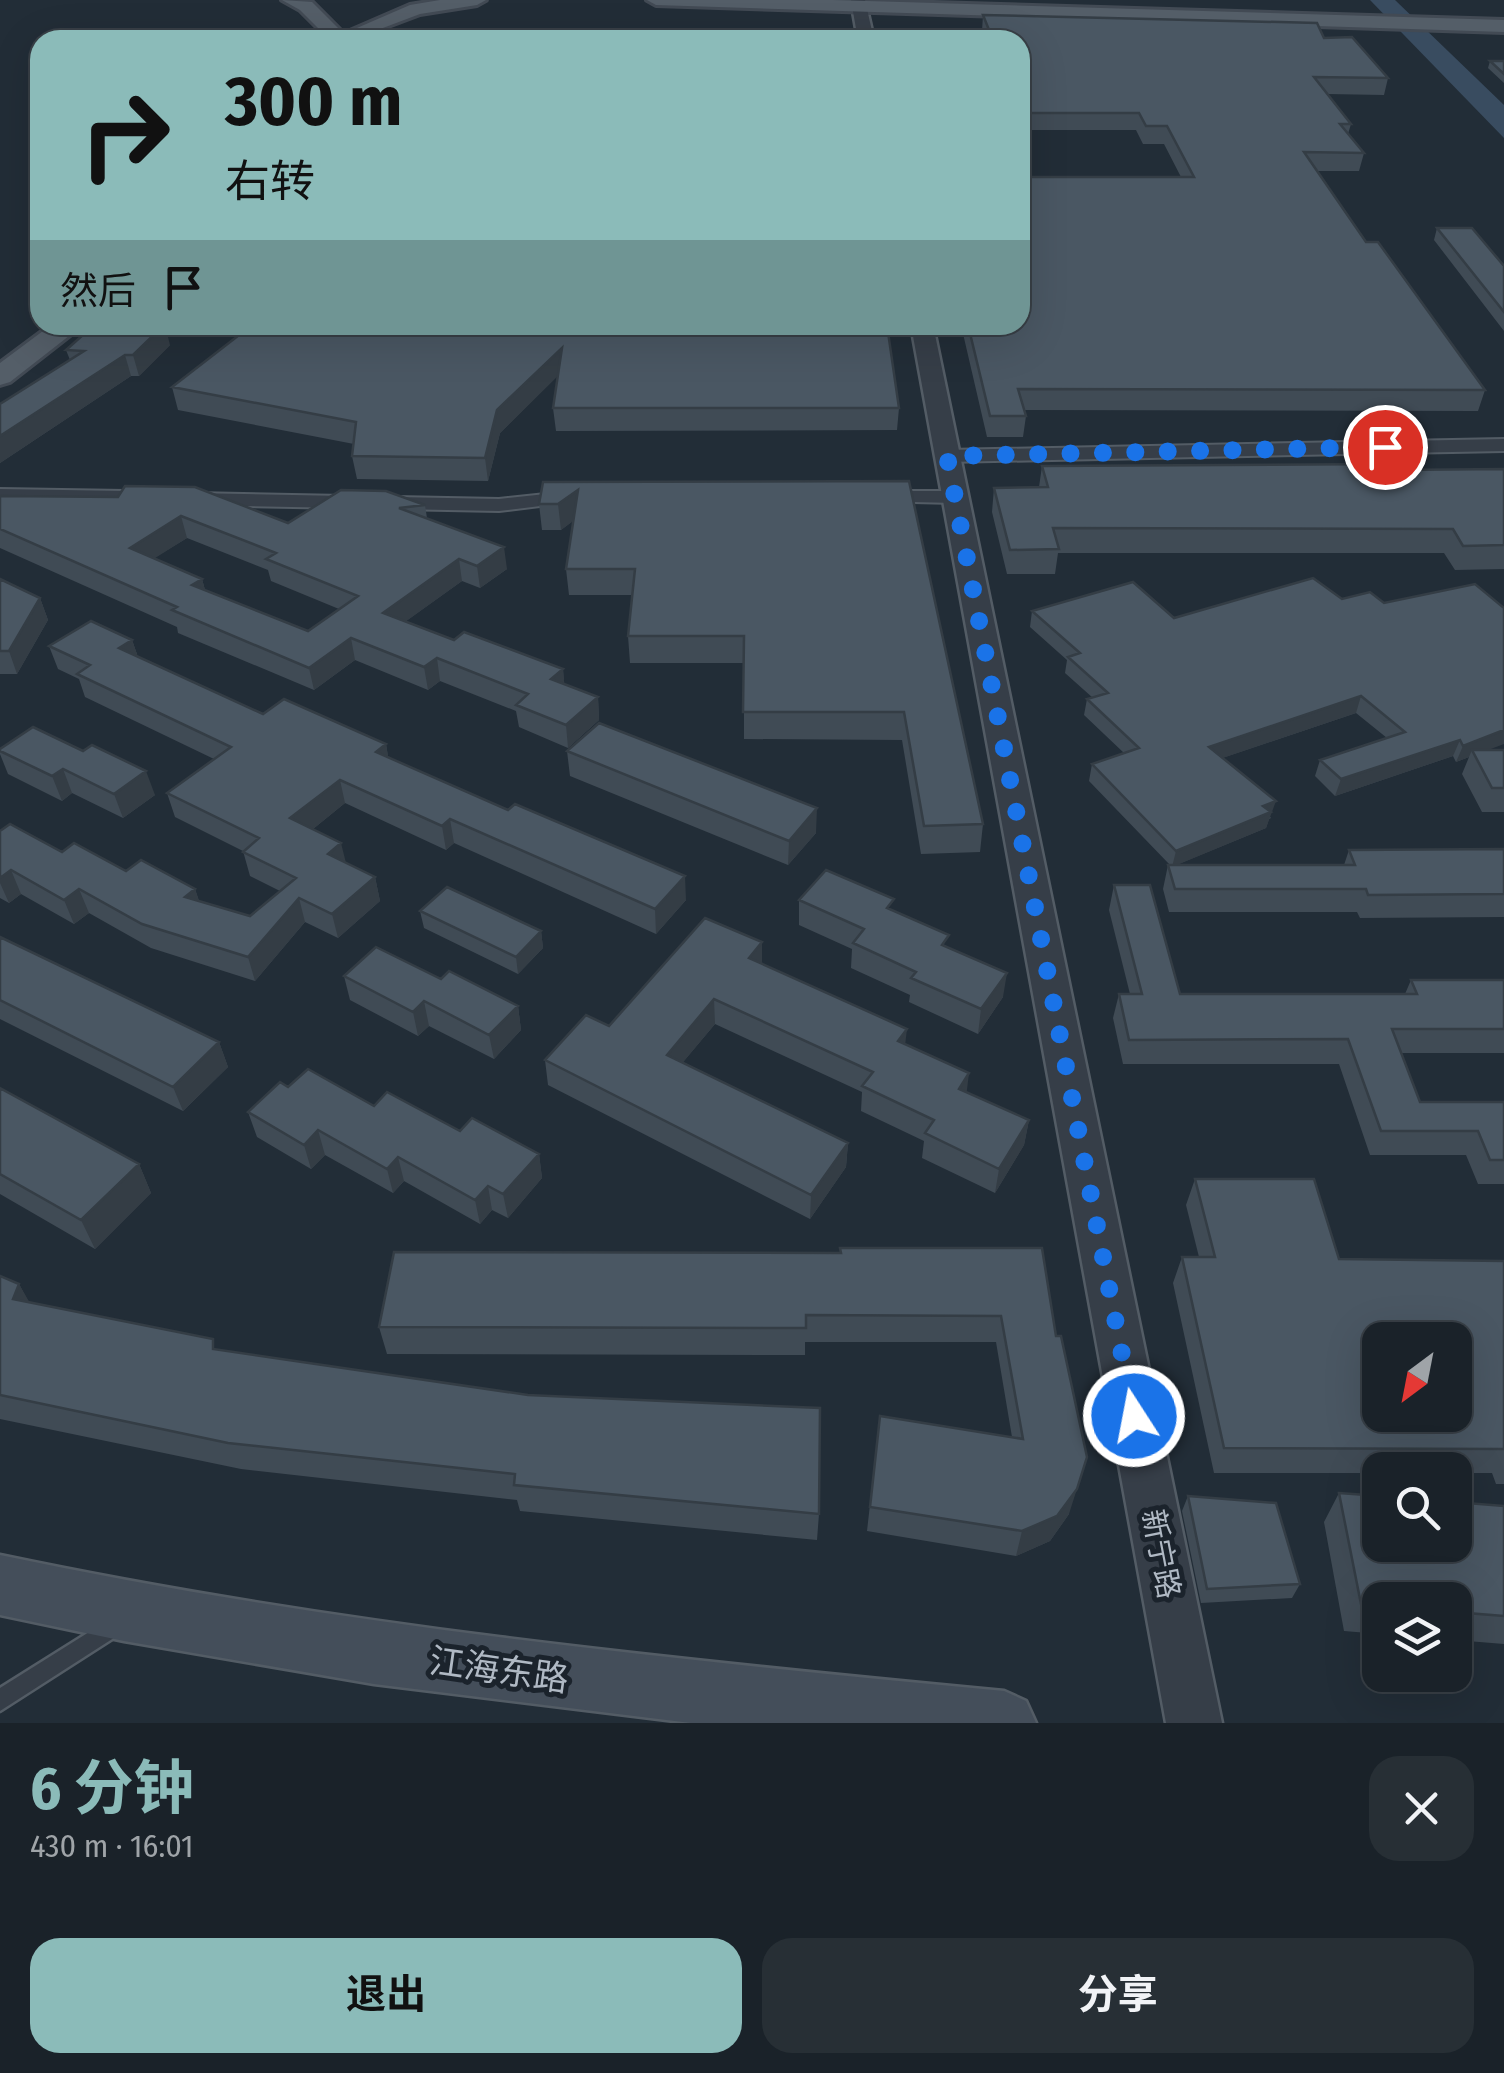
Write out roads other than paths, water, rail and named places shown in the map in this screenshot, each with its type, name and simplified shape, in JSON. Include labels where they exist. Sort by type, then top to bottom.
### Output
[{"type":"main road","points":[[291,0],[306,6],[332,28]]},
{"type":"main road","points":[[359,30],[386,0]]},
{"type":"main road","points":[[367,30],[416,9],[477,0]]},
{"type":"main road","points":[[656,0],[1092,6]]},
{"type":"main road","points":[[922,0],[1376,18],[1504,18]]},
{"type":"main road","points":[[1422,19],[1504,26]]},
{"type":"main road","points":[[0,346],[30,324]]},
{"type":"main road","points":[[0,376],[55,335]]},
{"type":"main road","name":"江海东路","points":[[0,1584],[132,1615],[516,1674],[1004,1723]]},
{"type":"street","points":[[859,3],[864,30]]},
{"type":"street","name":"新宁路","points":[[924,335],[1194,1723]]},
{"type":"street","points":[[947,456],[1504,444]]},
{"type":"street","points":[[0,496],[499,506],[550,497],[589,497]]},
{"type":"street","points":[[859,497],[955,497]]},
{"type":"lane","points":[[0,1700],[132,1615]]},
{"type":"water","points":[[1370,0],[1395,0],[1504,105],[1504,138]]}]
